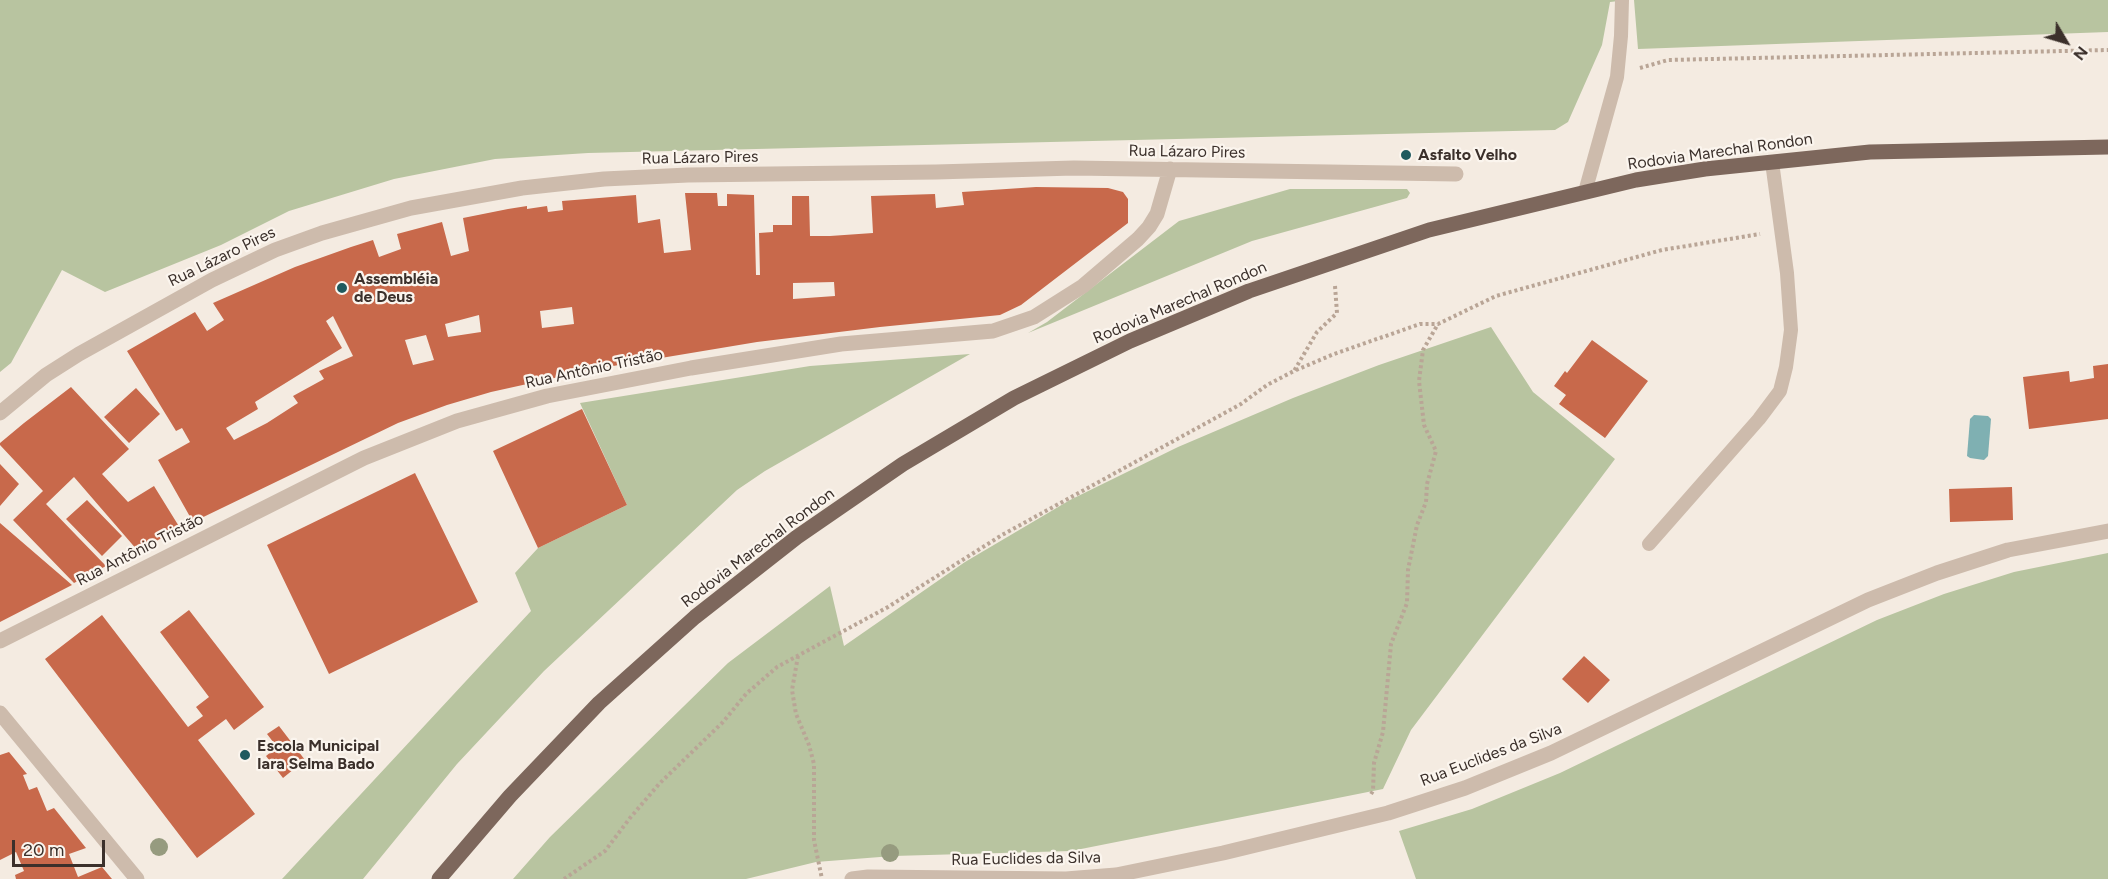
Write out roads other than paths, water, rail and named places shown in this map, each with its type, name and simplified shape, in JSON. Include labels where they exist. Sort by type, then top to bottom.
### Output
[{"type":"main road","name":"Rodovia Marechal Rondon","points":[[439,879],[510,796],[600,703],[695,616],[806,530],[903,464],[1014,398],[1130,340],[1249,291],[1429,230],[1659,176],[1870,152],[2108,147]]},
{"type":"street","name":"Rua Lázaro Pires","points":[[0,413],[46,375],[79,354],[212,280],[275,250],[322,232],[411,208],[522,188],[604,179],[688,175],[1074,168],[1456,174]]},
{"type":"street","name":"Rua Antônio Tristão","points":[[0,641],[364,458],[457,421],[547,396],[692,368],[841,344],[993,331],[1034,316],[1083,286],[1138,239],[1157,214],[1170,169]]},
{"type":"street","name":"Rua Euclides da Silva","points":[[852,879],[1066,879],[1116,875],[1223,853],[1362,819],[1465,788],[1551,753],[1868,600],[1937,573],[2008,550],[2108,531]]},
{"type":"street","points":[[0,714],[136,879]]},
{"type":"lane","points":[[1585,192],[1617,77],[1622,0]]},
{"type":"lane","points":[[1648,544],[1759,419],[1780,391],[1791,330],[1772,162]]},
{"type":"water","points":[[1974,415],[1988,416],[1991,419],[1988,456],[1984,460],[1967,456],[1970,419]]},
{"type":"place","name":"Asfalto Velho","points":[[1406,155]]},
{"type":"place","name":"Assembléia de Deus","points":[[342,288]]},
{"type":"place","name":"Escola Municipal Iara Selma Bado","points":[[245,755]]}]
